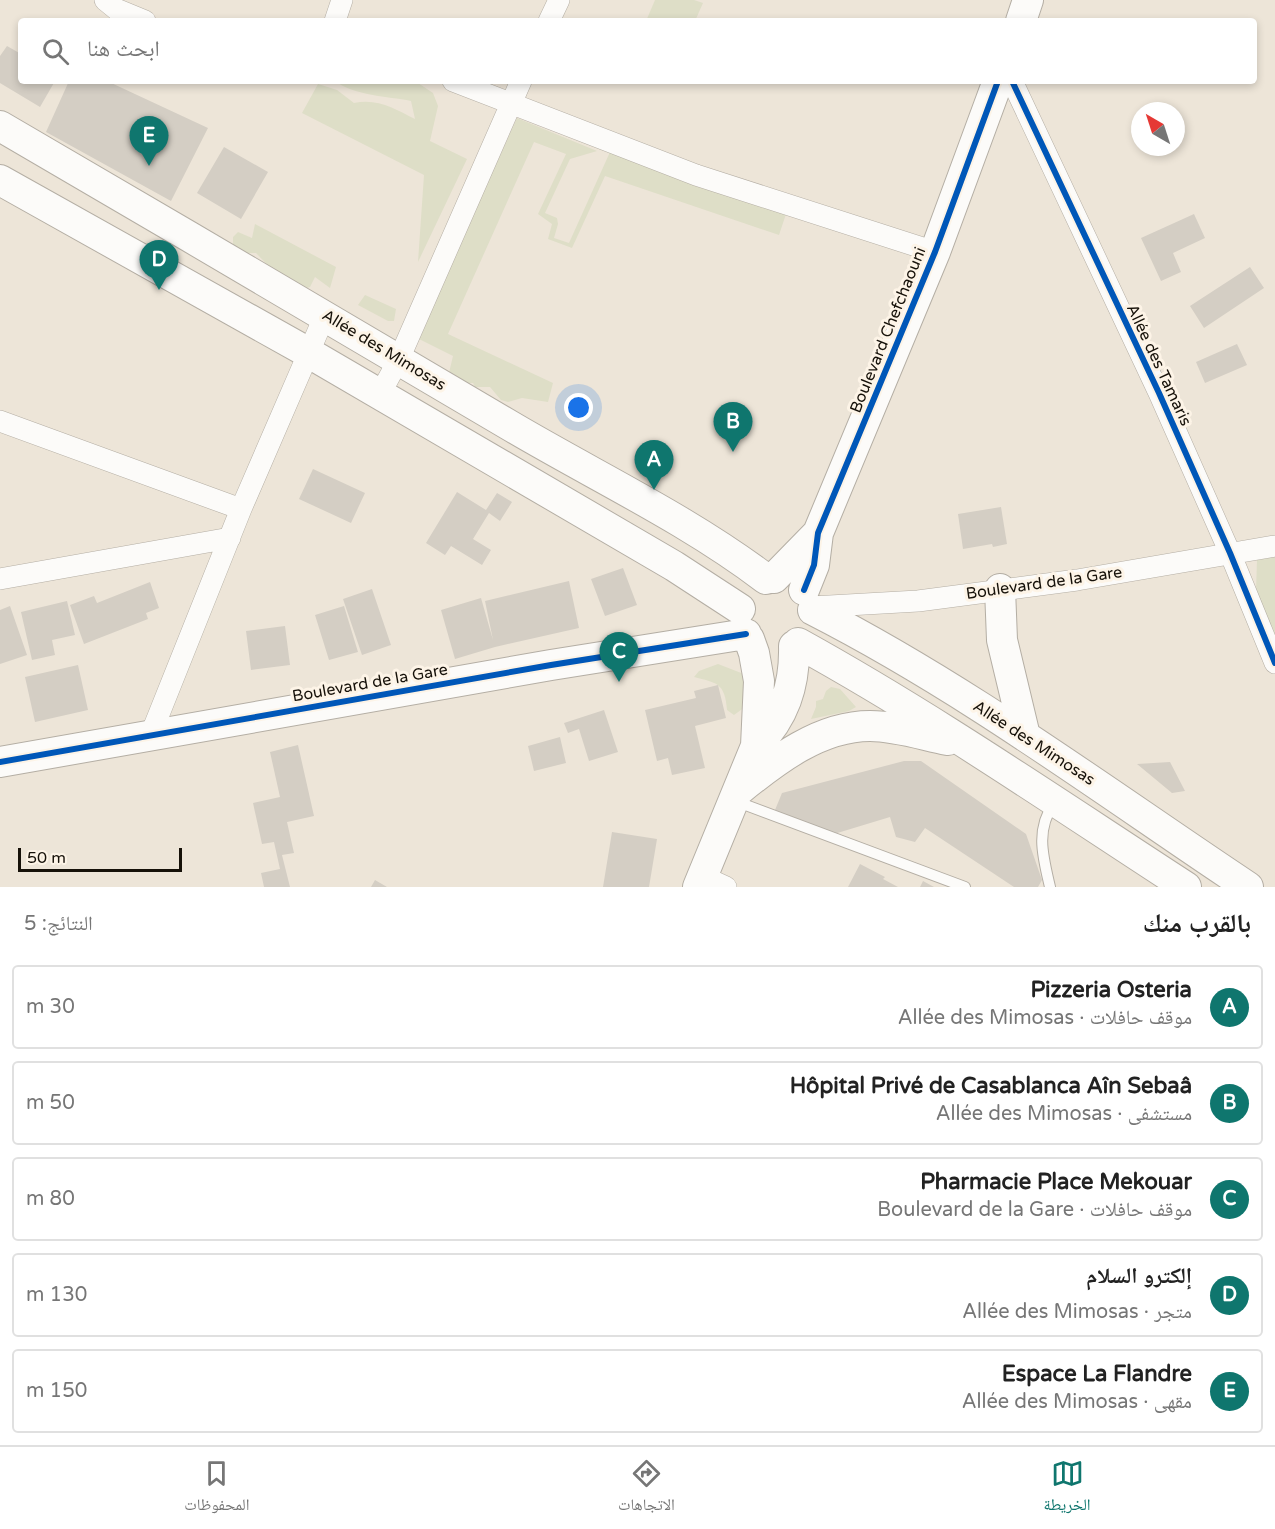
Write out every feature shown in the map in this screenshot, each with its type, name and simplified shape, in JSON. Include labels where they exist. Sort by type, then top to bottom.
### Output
[{"type":"main road","points":[[1021,18],[1028,0]]},
{"type":"main road","name":"Boulevard Chefchaouni","points":[[810,602],[818,533],[935,252],[997,84]]},
{"type":"main road","name":"Allée des Mimosas","points":[[0,126],[399,358],[510,426],[711,540],[770,578]]},
{"type":"main road","points":[[0,180],[309,353],[674,566],[745,627],[759,647],[772,650],[796,644],[810,628],[810,602],[796,583],[785,579],[770,578],[749,590],[745,627],[754,653],[759,681],[756,746],[708,883]]},
{"type":"main road","name":"Boulevard Chefchaouni","points":[[770,578],[818,533]]},
{"type":"main road","points":[[1000,589],[1002,640],[1025,736]]},
{"type":"main road","name":"Allée des Mimosas","points":[[810,602],[1025,736],[1248,887]]},
{"type":"main road","name":"Boulevard de la Gare","points":[[0,762],[690,641],[745,627]]},
{"type":"main road","points":[[796,644],[843,668],[1056,800],[1186,887]]},
{"type":"main road","points":[[756,746],[771,730],[785,706],[790,692],[796,644]]},
{"type":"main road","points":[[737,796],[784,756],[841,729],[873,726],[964,743]]},
{"type":"street","points":[[105,0],[116,9],[138,18]]},
{"type":"street","points":[[336,18],[342,0]]},
{"type":"street","points":[[550,18],[559,0]]},
{"type":"street","points":[[461,84],[696,175],[935,252]]},
{"type":"street","points":[[380,394],[399,358],[520,84]]},
{"type":"street","name":"Allée des Tamaris","points":[[1013,84],[1159,393],[1230,553],[1275,663]]},
{"type":"street","points":[[151,734],[241,509],[325,315]]},
{"type":"street","points":[[0,421],[241,509]]},
{"type":"street","points":[[0,579],[231,538]]},
{"type":"street","name":"Boulevard de la Gare","points":[[810,602],[918,601],[1077,580],[1275,546]]},
{"type":"lane","points":[[737,796],[965,887]]},
{"type":"lane","points":[[1050,887],[1042,851],[1041,831],[1044,820],[1056,800]]},
{"type":"green space","points":[[655,0],[694,0],[703,3],[696,18],[647,18]]},
{"type":"green space","points":[[318,84],[337,90],[354,103],[379,103],[415,119],[411,101],[362,93],[340,84],[420,84],[433,93],[438,106],[430,141],[467,159],[418,262],[424,175],[302,113]]},
{"type":"green space","points":[[517,118],[597,151],[570,159],[545,213],[557,218],[558,224],[554,238],[569,243],[610,152],[787,211],[779,235],[605,176],[572,248],[548,239],[552,224],[538,214],[566,154],[534,142],[448,334],[553,383],[548,402],[522,398],[508,402],[501,400],[490,387],[475,387],[473,383],[459,383],[449,373],[453,356],[417,338]]},
{"type":"green space","points":[[255,224],[336,267],[330,288],[315,277],[310,287],[298,291],[281,279],[256,253],[237,253],[233,248],[233,237],[238,232],[252,238]]},
{"type":"green space","points":[[365,295],[396,309],[394,321],[388,321],[358,305]]},
{"type":"green space","points":[[1275,557],[1275,638],[1256,591],[1257,560]]},
{"type":"green space","points":[[718,664],[749,676],[745,707],[734,715],[727,710],[724,694],[718,685],[694,677],[699,671]]},
{"type":"green space","points":[[831,687],[840,689],[856,707],[849,711],[811,719],[816,701],[823,699],[826,691]]},
{"type":"building","points":[[7,46],[18,52],[18,84],[53,84],[40,107],[0,83],[0,56]]},
{"type":"building","points":[[68,84],[113,84],[208,128],[171,201],[46,132]]},
{"type":"building","points":[[224,147],[268,172],[241,219],[197,193]]},
{"type":"building","points":[[1194,214],[1205,238],[1173,253],[1181,272],[1161,281],[1141,238]]},
{"type":"building","points":[[1250,267],[1264,288],[1204,328],[1190,306]]},
{"type":"building","points":[[1237,344],[1247,365],[1205,383],[1196,362]]},
{"type":"building","points":[[313,469],[365,493],[351,523],[299,499]]},
{"type":"building","points":[[457,492],[486,510],[497,493],[512,502],[500,521],[489,513],[473,539],[491,550],[482,565],[451,546],[445,555],[426,543]]},
{"type":"building","points":[[1001,507],[1007,544],[963,549],[958,514]]},
{"type":"building","points":[[623,568],[637,605],[605,616],[591,579]]},
{"type":"building","points":[[569,581],[579,628],[495,647],[455,659],[441,610],[481,598],[493,640],[485,601]]},
{"type":"building","points":[[150,582],[159,608],[146,613],[148,619],[84,644],[70,605],[94,596],[97,603]]},
{"type":"building","points":[[372,589],[391,645],[362,655],[343,599]]},
{"type":"building","points":[[67,601],[75,635],[52,640],[55,655],[32,660],[21,612]]},
{"type":"building","points":[[10,606],[27,655],[0,664],[0,610]]},
{"type":"building","points":[[344,606],[358,652],[329,660],[315,615]]},
{"type":"building","points":[[285,626],[290,665],[251,670],[246,631]]},
{"type":"building","points":[[78,665],[88,710],[35,722],[25,677]]},
{"type":"building","points":[[718,685],[726,718],[695,726],[705,768],[672,775],[668,758],[657,761],[645,710],[696,698],[694,691]]},
{"type":"building","points":[[604,710],[618,752],[589,761],[579,729],[568,733],[564,723]]},
{"type":"building","points":[[560,737],[566,763],[534,771],[528,746]]},
{"type":"building","points":[[298,745],[314,816],[287,822],[294,853],[282,855],[290,887],[264,887],[261,873],[280,869],[274,842],[262,844],[253,803],[280,797],[270,752]]},
{"type":"building","points":[[904,761],[921,761],[1026,834],[1042,880],[1038,887],[1014,887],[925,828],[915,842],[896,837],[890,817],[834,834],[775,810],[782,793]]},
{"type":"building","points":[[1170,762],[1185,791],[1172,793],[1137,764]]},
{"type":"building","points":[[612,832],[657,839],[649,887],[603,887]]},
{"type":"building","points":[[860,864],[885,877],[883,879],[898,887],[848,887]]},
{"type":"building","points":[[375,880],[387,887],[371,887]]},
{"type":"building","points":[[923,881],[934,887],[920,887]]},
{"type":"cycle path","points":[[804,590],[814,565],[818,533],[935,252],[997,84]]},
{"type":"cycle path","points":[[1013,84],[1159,393],[1230,553],[1275,663]]},
{"type":"cycle path","points":[[0,762],[551,665],[746,634]]},
{"type":"place","name":"Espace La Flandre","points":[[149,166]]},
{"type":"place","name":"إلكترو السلام","points":[[159,290]]},
{"type":"place","name":"Hôpital Privé de Casablanca Aîn Sebaâ","points":[[733,452]]},
{"type":"place","name":"Pizzeria Osteria","points":[[654,490]]},
{"type":"place","name":"Pharmacie Place Mekouar","points":[[619,682]]}]
